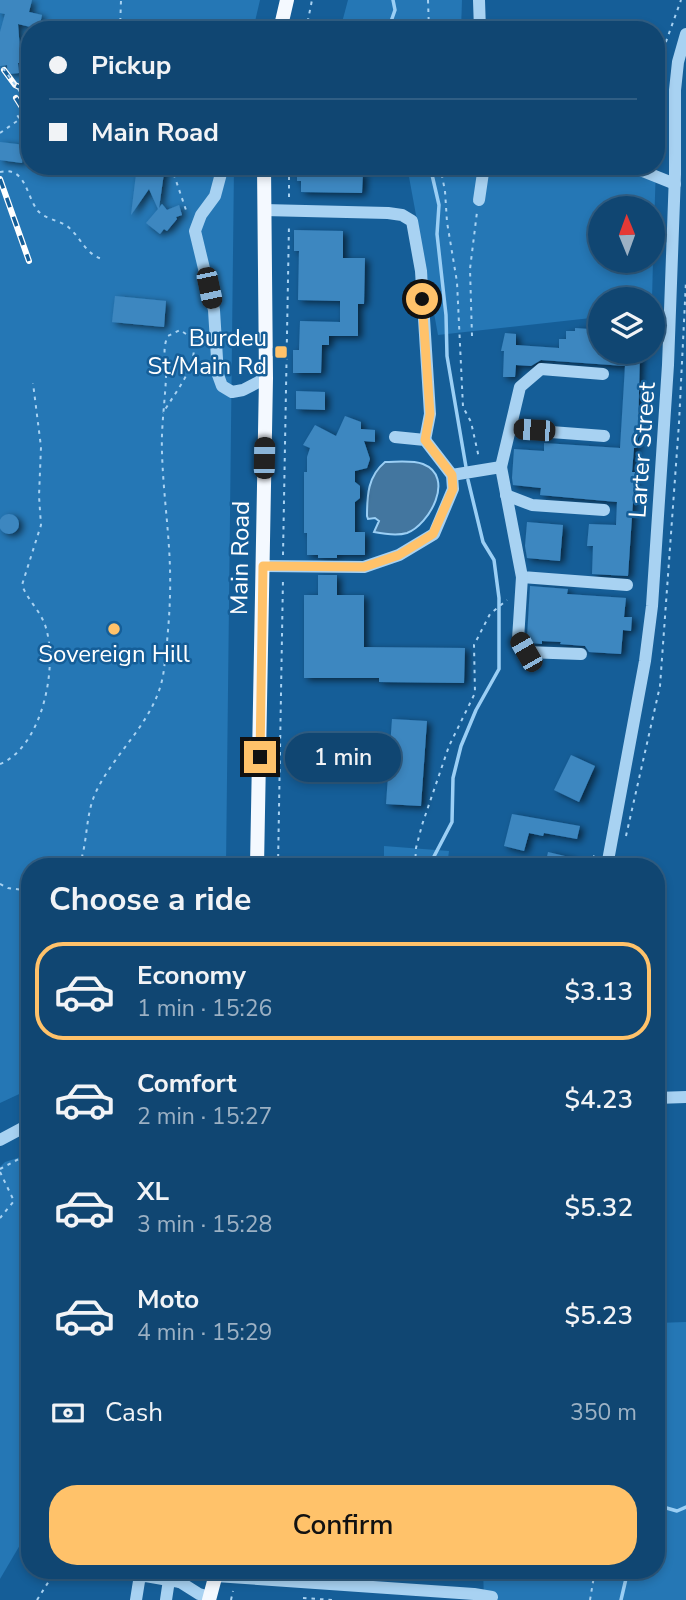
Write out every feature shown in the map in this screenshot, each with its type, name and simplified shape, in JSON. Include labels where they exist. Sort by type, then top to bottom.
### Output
[{"type":"main road","points":[[282,21],[287,0]]},
{"type":"main road","name":"Main Road","points":[[257,858],[265,378],[264,175]]},
{"type":"main road","points":[[210,1598],[215,1579]]},
{"type":"street","points":[[479,0],[480,21]]},
{"type":"street","name":"Larter Street","points":[[608,858],[645,661],[652,606],[666,421],[676,80],[686,34]]},
{"type":"street","points":[[221,175],[216,192],[201,215],[195,231],[214,310],[218,375],[224,388],[234,392],[265,378]]},
{"type":"street","points":[[479,200],[483,175]]},
{"type":"street","points":[[652,175],[675,184]]},
{"type":"street","points":[[264,210],[388,213],[405,216],[412,221],[421,271],[430,414],[425,440]]},
{"type":"street","points":[[581,654],[526,652],[518,639],[522,577],[501,467],[520,387],[541,369],[603,374]]},
{"type":"street","points":[[511,429],[604,436]]},
{"type":"street","points":[[263,566],[364,567],[399,555],[433,534],[453,489],[452,475],[425,440],[395,437]]},
{"type":"street","points":[[452,475],[501,467]]},
{"type":"street","points":[[506,495],[532,505],[604,510]]},
{"type":"street","points":[[522,577],[627,585]]},
{"type":"street","points":[[665,1098],[686,1097]]},
{"type":"street","points":[[0,1140],[21,1129]]},
{"type":"street","points":[[136,1600],[138,1579]]},
{"type":"street","points":[[164,1579],[210,1598]]},
{"type":"street","points":[[166,1600],[177,1579]]},
{"type":"street","points":[[264,1579],[390,1595],[474,1594],[492,1597]]},
{"type":"path","points":[[120,21],[121,0]]},
{"type":"path","points":[[308,21],[312,0]]},
{"type":"path","points":[[428,0],[429,21]]},
{"type":"path","points":[[3,68],[21,92]]},
{"type":"path","points":[[0,134],[20,119],[17,115],[21,112]]},
{"type":"path","points":[[0,172],[11,171],[19,175],[37,210],[65,225],[86,251],[102,259]]},
{"type":"path","points":[[174,175],[187,213]]},
{"type":"path","points":[[289,175],[289,202]]},
{"type":"path","points":[[442,175],[460,316],[459,358],[463,407],[471,422],[483,470]]},
{"type":"path","points":[[472,336],[470,269],[479,200]]},
{"type":"path","points":[[278,858],[289,220]]},
{"type":"path","points":[[81,858],[90,809],[97,790],[144,723],[162,682],[170,586],[162,453],[163,412],[166,375],[164,355],[165,341],[171,333],[180,330],[192,338],[195,347],[193,360],[163,412]]},
{"type":"path","points":[[0,764],[17,753],[39,722],[48,670],[49,645],[45,623],[22,585],[41,525],[41,447],[33,383]]},
{"type":"path","points":[[415,858],[422,825],[449,746],[475,693],[474,645],[490,614],[508,599]]},
{"type":"path","points":[[0,884],[21,890]]},
{"type":"path","points":[[0,1217],[14,1201],[0,1170],[21,1158]]},
{"type":"path","points":[[37,1600],[50,1579]]},
{"type":"path","points":[[590,1600],[594,1579]]},
{"type":"path","points":[[303,1598],[332,1600]]},
{"type":"shaded area","name":"Sovereign Hill","points":[[0,0],[260,0],[255,21],[21,21],[21,175],[234,175],[226,858],[21,858],[21,1093],[0,1103]]},
{"type":"shaded area","points":[[348,0],[462,0],[461,21],[342,21]]},
{"type":"shaded area","points":[[409,175],[656,175],[655,196],[588,196],[588,273],[653,273],[652,287],[588,287],[588,318],[438,335]]},
{"type":"shaded area","points":[[385,462],[423,464],[433,470],[438,479],[436,500],[430,511],[423,521],[407,533],[395,535],[374,532],[379,521],[375,518],[368,519],[367,516],[368,493],[372,480]]},
{"type":"shaded area","points":[[384,846],[449,851],[448,858],[384,858]]},
{"type":"shaded area","points":[[21,1157],[21,1543],[0,1579],[0,1167],[5,1162]]},
{"type":"shaded area","points":[[686,1322],[686,1600],[484,1600],[483,1579],[665,1579],[665,1323]]},
{"type":"building","points":[[0,0],[32,0],[29,12],[42,15],[41,21],[21,21],[21,25],[18,24],[21,63],[18,63],[19,73],[8,74],[7,65],[0,66],[0,32],[5,14],[0,13]]},
{"type":"building","points":[[0,142],[21,145],[21,163],[0,160]]},
{"type":"building","points":[[136,175],[164,175],[159,208],[162,204],[167,210],[179,205],[182,215],[176,217],[167,231],[164,229],[160,234],[146,223],[158,209],[149,189],[131,215]]},
{"type":"building","points":[[297,175],[363,175],[362,193],[301,192],[301,181],[297,181]]},
{"type":"building","points":[[294,230],[343,231],[343,258],[365,258],[364,304],[358,304],[358,336],[329,336],[329,345],[322,345],[321,373],[293,373],[293,350],[299,350],[300,321],[340,322],[340,301],[298,300],[299,251],[294,251]]},
{"type":"building","points":[[115,296],[166,301],[164,327],[112,322]]},
{"type":"building","points":[[575,328],[588,329],[588,363],[541,360],[531,366],[516,365],[515,377],[503,377],[504,351],[501,351],[505,333],[516,334],[516,345],[559,348],[559,339],[566,339],[566,331],[575,331]]},
{"type":"building","points":[[597,364],[640,364],[638,433],[632,472],[635,472],[628,576],[592,574],[593,546],[587,546],[589,524],[616,525],[617,502],[540,495],[541,488],[513,485],[514,449],[544,451],[544,443],[620,448],[625,366]]},
{"type":"building","points":[[296,391],[325,392],[325,410],[296,409]]},
{"type":"building","points":[[345,416],[361,422],[361,429],[375,430],[375,442],[364,441],[370,459],[367,468],[355,471],[355,482],[360,486],[360,498],[355,502],[355,532],[365,532],[365,555],[318,558],[318,555],[307,555],[307,533],[304,533],[304,472],[307,472],[310,448],[303,445],[315,425],[336,436]]},
{"type":"building","points":[[9,514],[16,517],[19,524],[16,531],[9,534],[2,531],[-1,524],[2,517]]},
{"type":"building","points":[[527,522],[563,525],[560,561],[527,558]]},
{"type":"building","points":[[318,575],[337,575],[337,595],[364,595],[364,647],[465,648],[464,683],[379,682],[379,678],[304,678],[304,595],[318,595]]},
{"type":"building","points":[[530,586],[568,589],[567,594],[626,598],[624,617],[632,617],[631,631],[623,630],[621,654],[589,652],[585,646],[560,644],[561,642],[531,643],[527,637]]},
{"type":"building","points":[[392,719],[427,721],[421,806],[386,804]]},
{"type":"building","points":[[571,755],[595,766],[579,802],[554,790]]},
{"type":"building","points":[[512,814],[580,826],[577,839],[529,833],[524,851],[504,846]]},
{"type":"building","points":[[548,852],[573,858],[547,858]]},
{"type":"waterway","points":[[391,21],[395,10],[393,0]]},
{"type":"waterway","points":[[432,175],[439,205],[437,234],[446,315],[447,356],[466,467]]},
{"type":"waterway","points":[[433,858],[452,822],[453,778],[461,746],[476,710],[499,669],[499,598],[494,560],[483,542],[468,480]]},
{"type":"waterway","points":[[665,1508],[677,1511],[686,1507]]},
{"type":"waterway","points":[[621,1600],[626,1579]]},
{"type":"railway","points":[[4,70],[15,85],[21,88]]},
{"type":"railway","points":[[16,98],[21,106]]},
{"type":"railway","points":[[0,179],[29,261]]},
{"type":"place","name":"Burdeu St/Main Rd","points":[[281,352]]},
{"type":"place","name":"Sovereign Hill","points":[[114,629]]},
{"type":"route","points":[[260,757],[263,566],[364,567],[399,555],[433,534],[453,489],[452,475],[425,440],[430,414],[422,299]]}]
